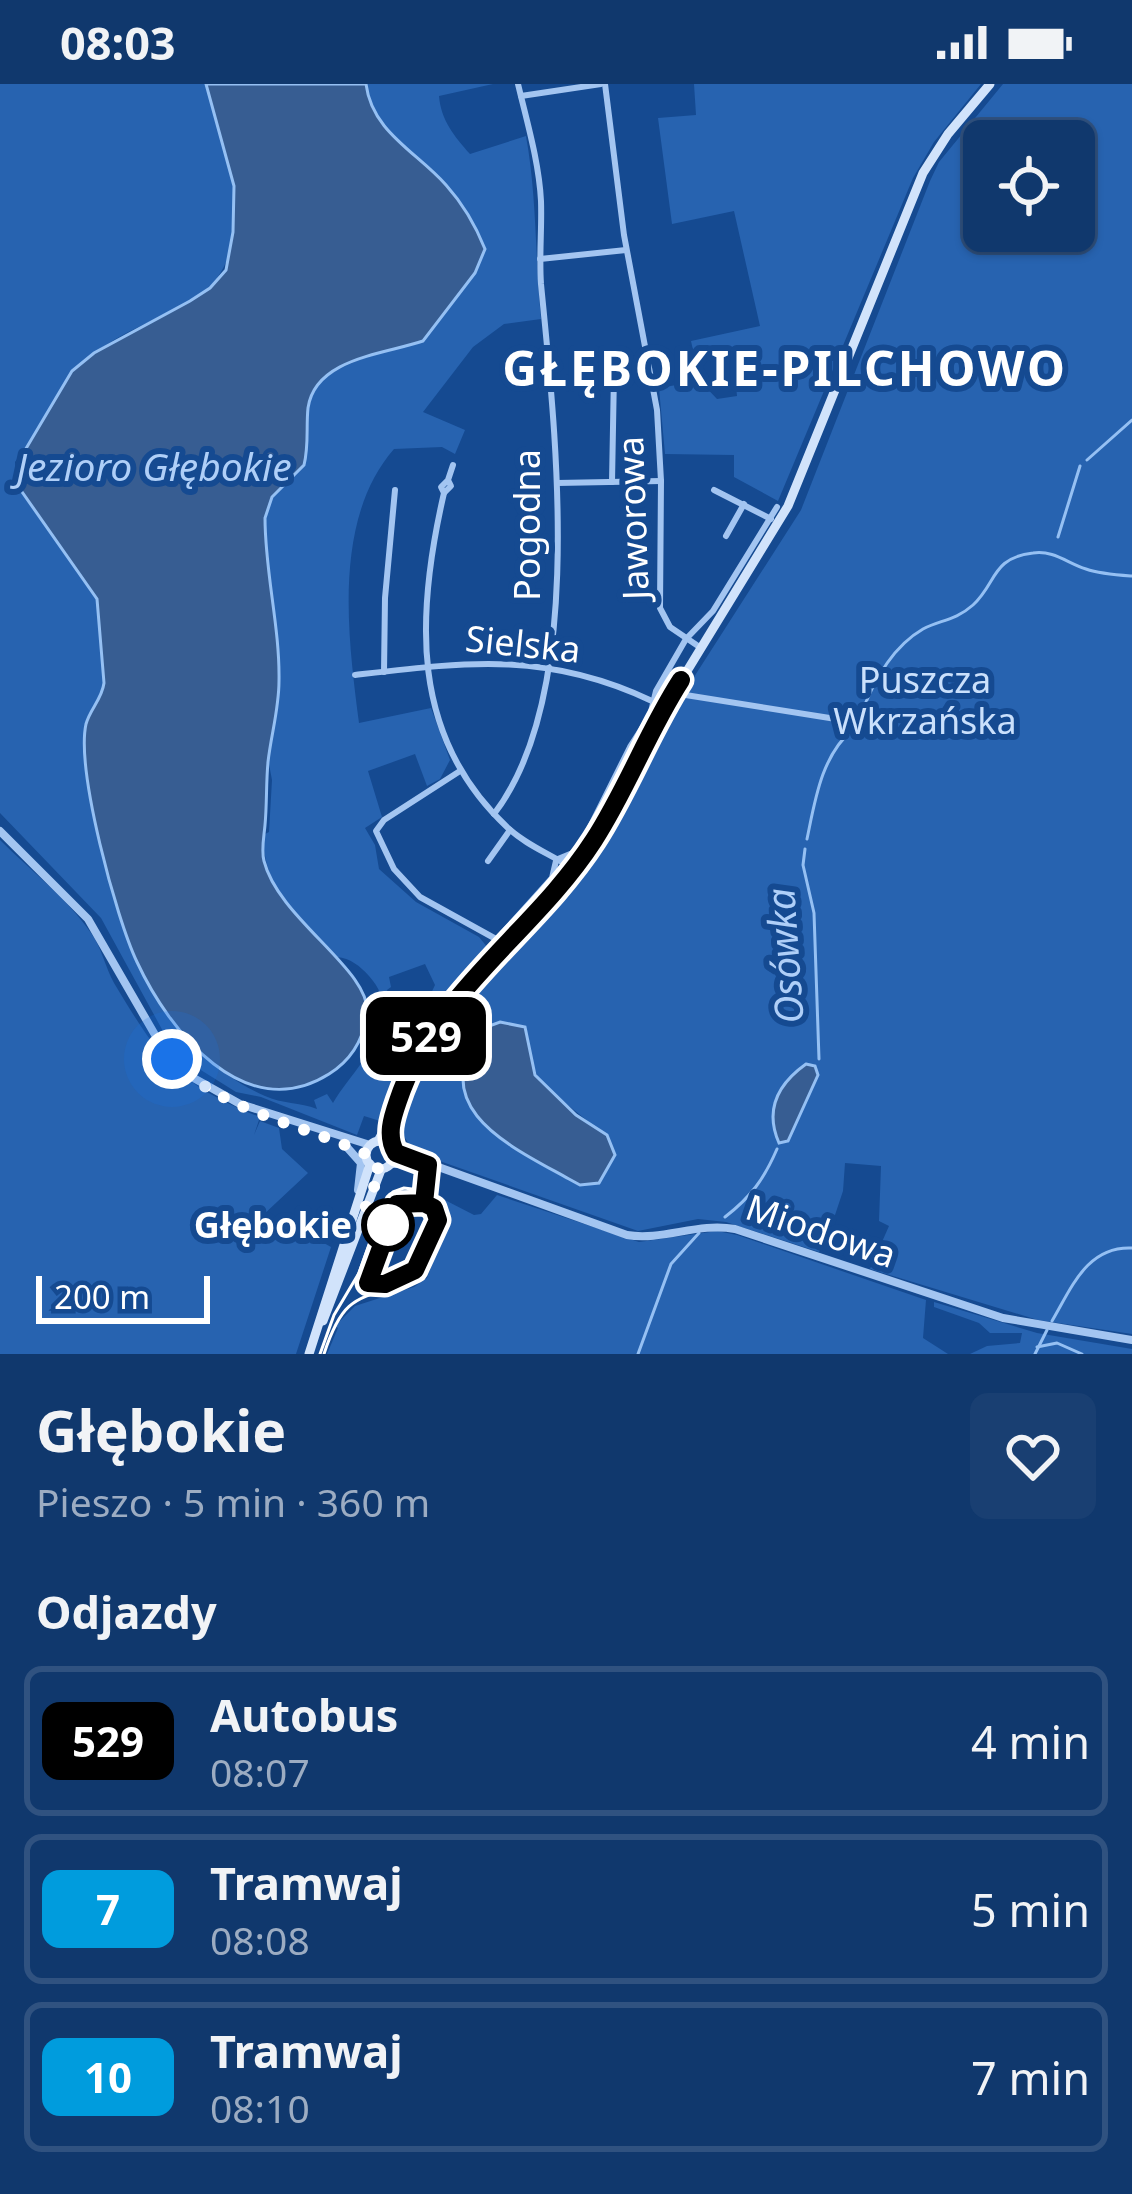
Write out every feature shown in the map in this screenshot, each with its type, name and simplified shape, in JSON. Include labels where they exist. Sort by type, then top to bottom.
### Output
[{"type":"main road","points":[[310,1354],[371,1151],[392,1117],[425,1038],[502,941],[571,872],[598,834],[673,693],[793,496],[923,173],[990,84]]},
{"type":"main road","points":[[310,1354],[393,1149],[392,1117]]},
{"type":"main road","points":[[371,1151],[393,1149]]},
{"type":"main road","points":[[371,1151],[386,1167]]},
{"type":"street","name":"Pogodna","points":[[494,814],[527,757],[549,669],[555,599],[553,374],[540,259],[541,201],[518,84]]},
{"type":"street","points":[[520,96],[603,84]]},
{"type":"street","name":"Jaworowa","points":[[603,84],[626,250],[655,398],[661,481],[659,603],[667,624],[701,649]]},
{"type":"street","points":[[540,259],[626,250]]},
{"type":"street","points":[[612,482],[614,374]]},
{"type":"street","points":[[453,465],[426,572],[423,615],[437,716],[460,771],[494,814],[509,830],[571,872]]},
{"type":"street","points":[[555,483],[661,481]]},
{"type":"street","points":[[384,671],[395,490]]},
{"type":"street","points":[[714,490],[771,519]]},
{"type":"street","points":[[726,536],[743,504]]},
{"type":"street","points":[[556,861],[575,852],[589,832],[686,640],[713,611],[777,507]]},
{"type":"street","name":"Sielska","points":[[355,676],[490,662],[614,683],[652,701]]},
{"type":"street","points":[[673,693],[836,718]]},
{"type":"street","points":[[460,771],[384,820],[376,831],[389,862],[407,884],[435,908],[502,941],[552,878],[556,861]]},
{"type":"street","points":[[488,861],[509,830]]},
{"type":"street","points":[[0,831],[84,914],[158,1040],[180,1067],[220,1095],[371,1151]]},
{"type":"street","points":[[297,1124],[371,1151]]},
{"type":"street","points":[[345,1145],[357,1154],[362,1167],[351,1221]]},
{"type":"street","name":"Miodowa","points":[[393,1149],[627,1235],[702,1226],[730,1228],[1007,1319],[1132,1340]]},
{"type":"street","name":"Miodowa","points":[[386,1167],[428,1165]]},
{"type":"green space","points":[[0,84],[206,84],[223,137],[234,198],[228,256],[216,279],[195,298],[114,340],[79,369],[15,462],[17,487],[97,599],[104,683],[86,725],[86,772],[114,889],[139,961],[176,1025],[230,1077],[278,1100],[317,1109],[314,1100],[327,1094],[333,1103],[375,1043],[384,1010],[380,993],[366,972],[337,957],[309,932],[285,904],[269,872],[263,835],[269,832],[272,780],[268,759],[279,681],[265,519],[272,497],[304,465],[310,405],[320,383],[352,363],[406,347],[461,292],[485,249],[452,192],[386,128],[366,84],[493,84],[439,96],[440,105],[449,127],[470,154],[526,136],[541,319],[504,324],[473,347],[423,412],[465,430],[455,454],[442,447],[394,449],[374,478],[353,544],[349,618],[359,723],[431,708],[450,760],[440,779],[427,786],[415,754],[368,771],[382,817],[365,828],[375,845],[379,869],[416,902],[479,937],[488,948],[446,991],[413,1037],[380,1121],[364,1116],[357,1135],[261,1097],[236,1092],[188,1062],[164,1033],[101,918],[0,813]],"holes":[[[425,964],[435,985],[426,1004],[395,1014],[387,990],[389,977]]]},
{"type":"green space","points":[[694,84],[981,84],[934,142],[913,178],[778,501],[734,477],[734,455],[665,454],[659,388],[700,381],[717,399],[737,396],[733,352],[695,359],[691,341],[760,326],[734,211],[672,224],[658,118],[696,115]]},
{"type":"green space","name":"Puszcza Wkrzańska","points":[[1003,84],[1132,84],[1132,1334],[1038,1320],[870,1269],[889,1226],[879,1221],[881,1166],[845,1163],[843,1191],[829,1233],[821,1232],[824,1245],[819,1252],[726,1222],[698,1219],[638,1231],[414,1152],[398,1127],[441,1028],[585,871],[614,826],[678,702],[801,510],[930,181],[963,133],[963,252],[1095,252],[1095,120],[973,120]],"holes":[[[473,1041],[529,1055],[540,1083],[589,1122],[536,1160]]]},
{"type":"green space","points":[[0,840],[81,920],[158,1050],[208,1093],[260,1117],[254,1135],[260,1121],[279,1128],[282,1149],[308,1173],[262,1216],[262,1226],[272,1231],[283,1220],[331,1247],[296,1354],[0,1354]]},
{"type":"green space","points":[[497,1195],[639,1242],[717,1231],[737,1235],[926,1300],[923,1338],[948,1354],[327,1354],[335,1326],[355,1306],[414,1287],[427,1278],[448,1222],[441,1198],[474,1215],[481,1214]]},
{"type":"green space","points":[[934,1302],[1037,1333],[1132,1349],[1132,1354],[970,1354],[987,1346],[1020,1343],[1022,1333],[990,1333],[979,1323],[934,1307]]},
{"type":"water","name":"Jezioro Głębokie","points":[[206,84],[366,84],[386,128],[452,192],[485,249],[475,273],[423,341],[337,368],[313,391],[304,465],[272,497],[265,518],[279,681],[268,762],[264,861],[287,904],[356,981],[367,1015],[359,1041],[343,1063],[298,1087],[268,1089],[214,1064],[169,1016],[137,962],[109,879],[87,774],[86,724],[104,683],[97,599],[20,489],[18,462],[72,371],[94,353],[210,288],[226,270],[234,186]]},
{"type":"water","points":[[500,1022],[525,1027],[535,1075],[576,1115],[607,1135],[615,1155],[599,1183],[580,1185],[522,1153],[482,1122],[469,1103],[463,1082],[466,1057],[481,1029]]},
{"type":"water","points":[[806,1064],[815,1066],[818,1075],[788,1141],[779,1143],[773,1119],[776,1098]]},
{"type":"waterway","points":[[1087,460],[1132,420]]},
{"type":"waterway","points":[[1058,537],[1080,466]]},
{"type":"waterway","name":"Osówka","points":[[859,720],[876,681],[901,646],[923,629],[973,605],[1009,560],[1047,553],[1091,571],[1132,576]]},
{"type":"waterway","name":"Osówka","points":[[807,839],[826,766],[852,730]]},
{"type":"waterway","name":"Osówka","points":[[805,849],[803,865],[814,913],[819,1059]]},
{"type":"waterway","name":"Osówka","points":[[725,1217],[756,1187],[777,1149]]},
{"type":"waterway","name":"Osówka","points":[[638,1354],[671,1264],[699,1233]]},
{"type":"waterway","points":[[1052,1321],[1092,1261],[1116,1249],[1132,1248]]},
{"type":"waterway","points":[[1035,1354],[1047,1330]]},
{"type":"waterway","points":[[1037,1347],[1057,1343],[1082,1354]]},
{"type":"tram line","points":[[320,1354],[334,1315],[359,1273],[384,1202],[404,1188],[438,1199],[445,1222],[422,1273],[415,1280],[356,1301],[339,1319],[324,1354]]},
{"type":"bus line","name":"529","points":[[426,1204],[434,1208],[438,1220],[415,1270],[385,1284],[368,1283],[397,1204],[424,1203],[428,1165],[396,1153],[389,1138],[417,1051],[447,1008],[579,862],[681,680]]},
{"type":"place","name":"Głębokie","points":[[388,1225]]},
{"type":"district","name":"GŁĘBOKIE-PILCHOWO","points":[[785,369]]},
{"type":"route","points":[[172,1059],[220,1095],[366,1154],[370,1164],[381,1170],[364,1211],[388,1225]]}]
